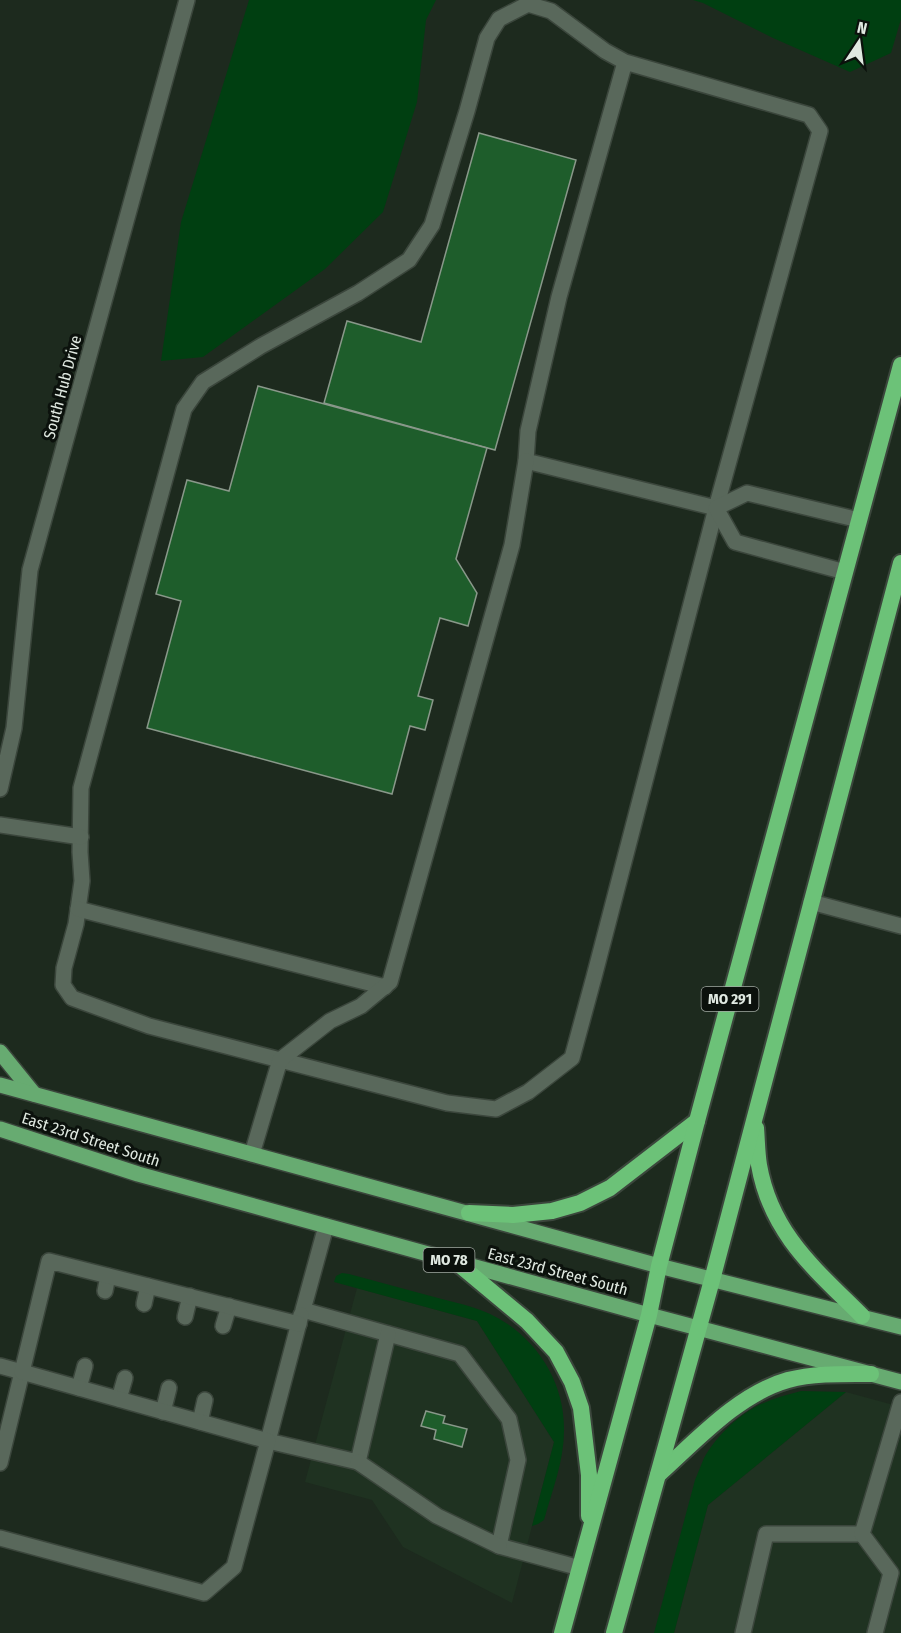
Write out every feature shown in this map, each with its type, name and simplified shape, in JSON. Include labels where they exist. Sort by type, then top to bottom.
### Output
[{"type":"highway","name":"MO 291","points":[[562,1633],[649,1315],[659,1266],[697,1121],[901,365]]},
{"type":"highway","name":"MO 291","points":[[614,1633],[712,1280],[901,563]]},
{"type":"highway","points":[[755,1114],[759,1165],[766,1195],[777,1220],[787,1237],[806,1259],[862,1316]]},
{"type":"highway","points":[[468,1213],[513,1215],[552,1211],[580,1203],[610,1188],[697,1121]]},
{"type":"highway","points":[[455,1261],[526,1321],[556,1352],[572,1382],[581,1408],[589,1475],[589,1535]]},
{"type":"highway","points":[[657,1475],[723,1417],[752,1396],[788,1381],[825,1374],[871,1374]]},
{"type":"main road","points":[[0,1052],[34,1094]]},
{"type":"main road","name":"East 23rd Street South","points":[[0,1085],[659,1266],[901,1327]]},
{"type":"main road","name":"East 23rd Street South","points":[[0,1129],[138,1174],[901,1382]]},
{"type":"street","name":"South Hub Drive","points":[[0,789],[3,764],[14,728],[30,570],[186,0]]},
{"type":"street","points":[[528,4],[551,11],[605,51],[625,62],[809,115],[820,130],[716,508],[572,1058],[528,1092],[496,1109],[447,1103],[149,1026],[72,998],[63,985],[64,968],[76,924],[82,881],[81,788],[184,409],[203,382],[261,346],[358,293],[409,260],[432,225],[487,38],[499,19],[528,4]]},
{"type":"street","points":[[252,1154],[280,1060],[330,1021],[361,1006],[390,982],[512,545],[526,460],[528,431],[559,297],[625,62]]},
{"type":"street","points":[[526,460],[716,508],[747,493],[859,520]]},
{"type":"street","points":[[716,508],[735,542],[845,572]]},
{"type":"street","points":[[0,825],[81,837]]},
{"type":"street","points":[[812,902],[901,926]]},
{"type":"street","points":[[78,909],[385,987]]},
{"type":"street","points":[[0,1538],[204,1593],[234,1567],[326,1226]]},
{"type":"street","points":[[0,1462],[49,1261],[107,1283],[148,1286],[229,1306],[387,1334],[460,1354],[509,1419],[518,1460],[499,1546]]},
{"type":"street","points":[[144,1304],[148,1286]]},
{"type":"street","points":[[185,1317],[190,1296]]},
{"type":"street","points":[[223,1326],[229,1306]]},
{"type":"street","points":[[358,1462],[387,1334]]},
{"type":"street","points":[[0,1366],[268,1441],[358,1462],[437,1516],[499,1546],[580,1568]]},
{"type":"street","points":[[79,1388],[85,1366]]},
{"type":"street","points":[[119,1399],[125,1378]]},
{"type":"street","points":[[163,1412],[169,1388]]},
{"type":"street","points":[[200,1422],[205,1400]]},
{"type":"street","points":[[862,1534],[901,1402]]},
{"type":"street","points":[[743,1633],[766,1534],[862,1534]]},
{"type":"street","points":[[862,1534],[891,1573],[874,1633]]},
{"type":"shaded area","points":[[357,1288],[477,1321],[554,1442],[512,1603],[403,1547],[372,1500],[305,1482]]},
{"type":"shaded area","points":[[846,1392],[901,1407],[901,1633],[674,1633],[708,1505]]},
{"type":"green space","points":[[249,0],[436,0],[426,20],[417,102],[383,212],[325,269],[203,357],[161,361],[181,222]]},
{"type":"green space","points":[[693,0],[901,0],[901,19],[891,53],[850,72]]},
{"type":"green space","points":[[342,1273],[456,1302],[482,1311],[498,1318],[519,1333],[540,1356],[556,1384],[564,1431],[557,1476],[544,1520],[532,1526],[554,1442],[477,1321],[334,1282],[336,1276]]},
{"type":"green space","points":[[801,1391],[846,1392],[708,1505],[674,1633],[654,1633],[695,1480],[704,1458],[714,1443],[741,1416],[768,1401]]},
{"type":"building","points":[[479,133],[576,160],[495,450],[324,403],[347,321],[421,342]]},
{"type":"building","points":[[258,386],[487,448],[456,559],[477,593],[468,626],[440,618],[418,696],[433,700],[425,730],[410,726],[392,794],[147,728],[181,601],[156,594],[187,480],[229,491]]},
{"type":"building","points":[[426,1411],[445,1416],[443,1423],[467,1429],[462,1447],[434,1439],[436,1430],[421,1426]]}]
